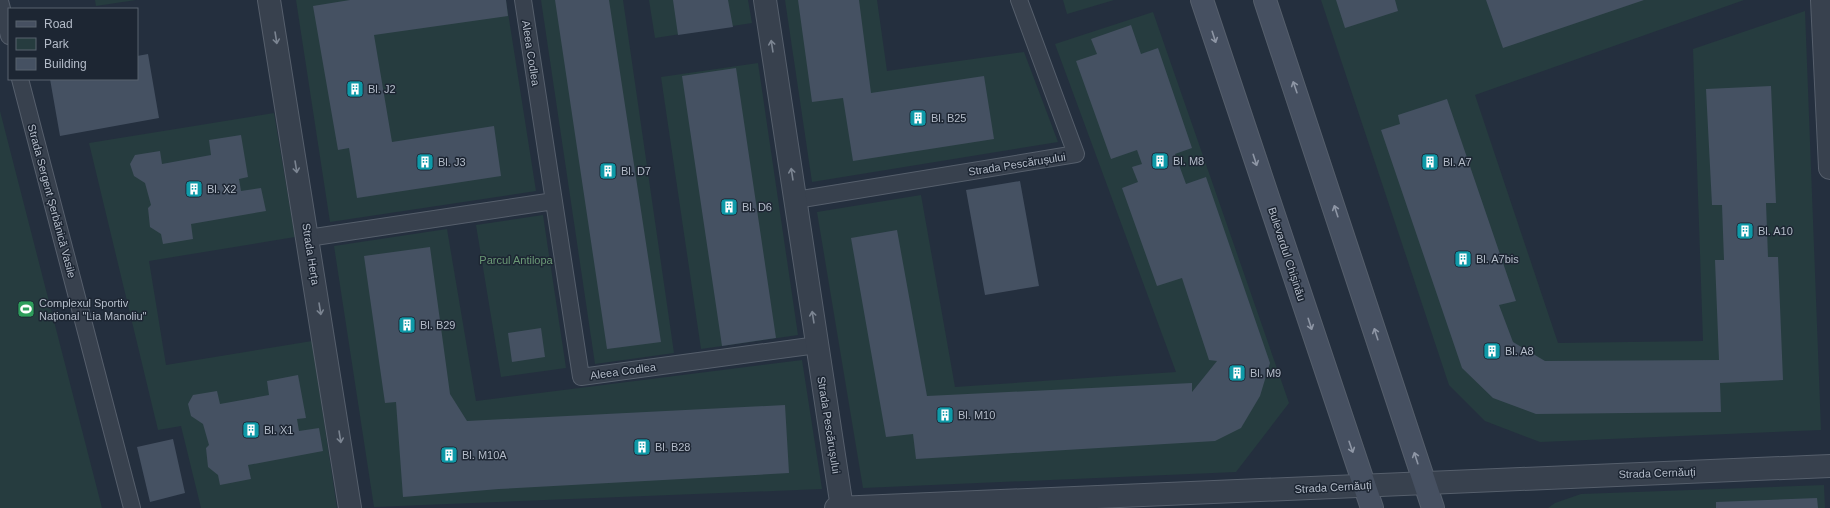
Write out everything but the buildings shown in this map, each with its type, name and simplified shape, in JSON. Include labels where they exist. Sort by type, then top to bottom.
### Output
[{"type":"main road","name":"Bulevardul Chișinău","points":[[1202,0],[1372,508]]},
{"type":"main road","points":[[1265,0],[1433,508]]},
{"type":"street","name":"Strada Herța","points":[[270,0],[350,508]]},
{"type":"street","name":"Strada Pescărușului","points":[[765,0],[842,508]]},
{"type":"street","points":[[1822,0],[1828,68],[1830,168]]},
{"type":"street","name":"Strada Cernăuți","points":[[836,508],[1082,503],[1364,485],[1830,466]]},
{"type":"lane","name":"Aleea Codlea","points":[[523,0],[581,377],[817,345]]},
{"type":"lane","name":"Strada Pescărușului","points":[[796,200],[1076,154],[1019,0]]},
{"type":"lane","points":[[0,1],[8,32]]},
{"type":"lane","name":"Strada Sergent Șerbănică Vasile","points":[[20,80],[132,508]]},
{"type":"lane","points":[[308,238],[554,201]]},
{"type":"green space","points":[[95,0],[136,0],[96,6]]},
{"type":"green space","points":[[296,0],[506,0],[536,191],[330,222]]},
{"type":"green space","name":"Bl. D7","points":[[541,0],[623,0],[674,353],[595,364]]},
{"type":"green space","points":[[649,0],[748,0],[752,23],[655,38]]},
{"type":"green space","points":[[785,0],[877,0],[887,71],[1024,52],[1058,142],[812,182]]},
{"type":"green space","points":[[1063,0],[1114,0],[1067,14]]},
{"type":"green space","points":[[1321,0],[1744,0],[1475,95],[1558,343],[1703,341],[1693,49],[1805,11],[1821,430],[1540,442],[1485,421],[1449,385]]},
{"type":"green space","points":[[1153,12],[1289,403],[1236,472],[863,488],[817,212],[921,195],[955,387],[1176,372],[1055,44]]},
{"type":"green space","points":[[758,63],[798,335],[701,349],[661,77]]},
{"type":"green space","name":"Complexul Sportiv Național \"Lia Manoliu\"","points":[[0,111],[102,508],[0,508]]},
{"type":"green space","points":[[274,113],[295,237],[149,261],[166,365],[312,341],[337,508],[201,508],[181,426],[158,430],[89,143]]},
{"type":"green space","name":"Parcul Antilopa","points":[[543,215],[566,368],[501,377],[476,225]]},
{"type":"green space","points":[[447,229],[476,401],[802,360],[822,489],[374,507],[334,246]]},
{"type":"green space","points":[[1824,485],[1825,508],[1548,508],[1555,503],[1581,494]]},
{"type":"place","name":"Bl. J2","points":[[355,89]]},
{"type":"place","name":"Bl. B25","points":[[918,118]]},
{"type":"place","name":"Bl. M8","points":[[1160,161]]},
{"type":"place","name":"Bl. J3","points":[[425,162]]},
{"type":"place","name":"Bl. A7","points":[[1430,162]]},
{"type":"place","name":"Bl. D7","points":[[608,171]]},
{"type":"place","name":"Bl. X2","points":[[194,189]]},
{"type":"place","name":"Bl. D6","points":[[729,207]]},
{"type":"place","name":"Bl. A10","points":[[1745,231]]},
{"type":"place","name":"Bl. A7bis","points":[[1463,259]]},
{"type":"place","name":"Complexul Sportiv Național \"Lia Manoliu\"","points":[[26,309]]},
{"type":"place","name":"Bl. B29","points":[[407,325]]},
{"type":"place","name":"Bl. A8","points":[[1492,351]]},
{"type":"place","name":"Bl. M9","points":[[1237,373]]},
{"type":"place","name":"Bl. M10","points":[[945,415]]},
{"type":"place","name":"Bl. X1","points":[[251,430]]},
{"type":"place","name":"Bl. B28","points":[[642,447]]},
{"type":"place","name":"Bl. M10A","points":[[449,455]]}]
